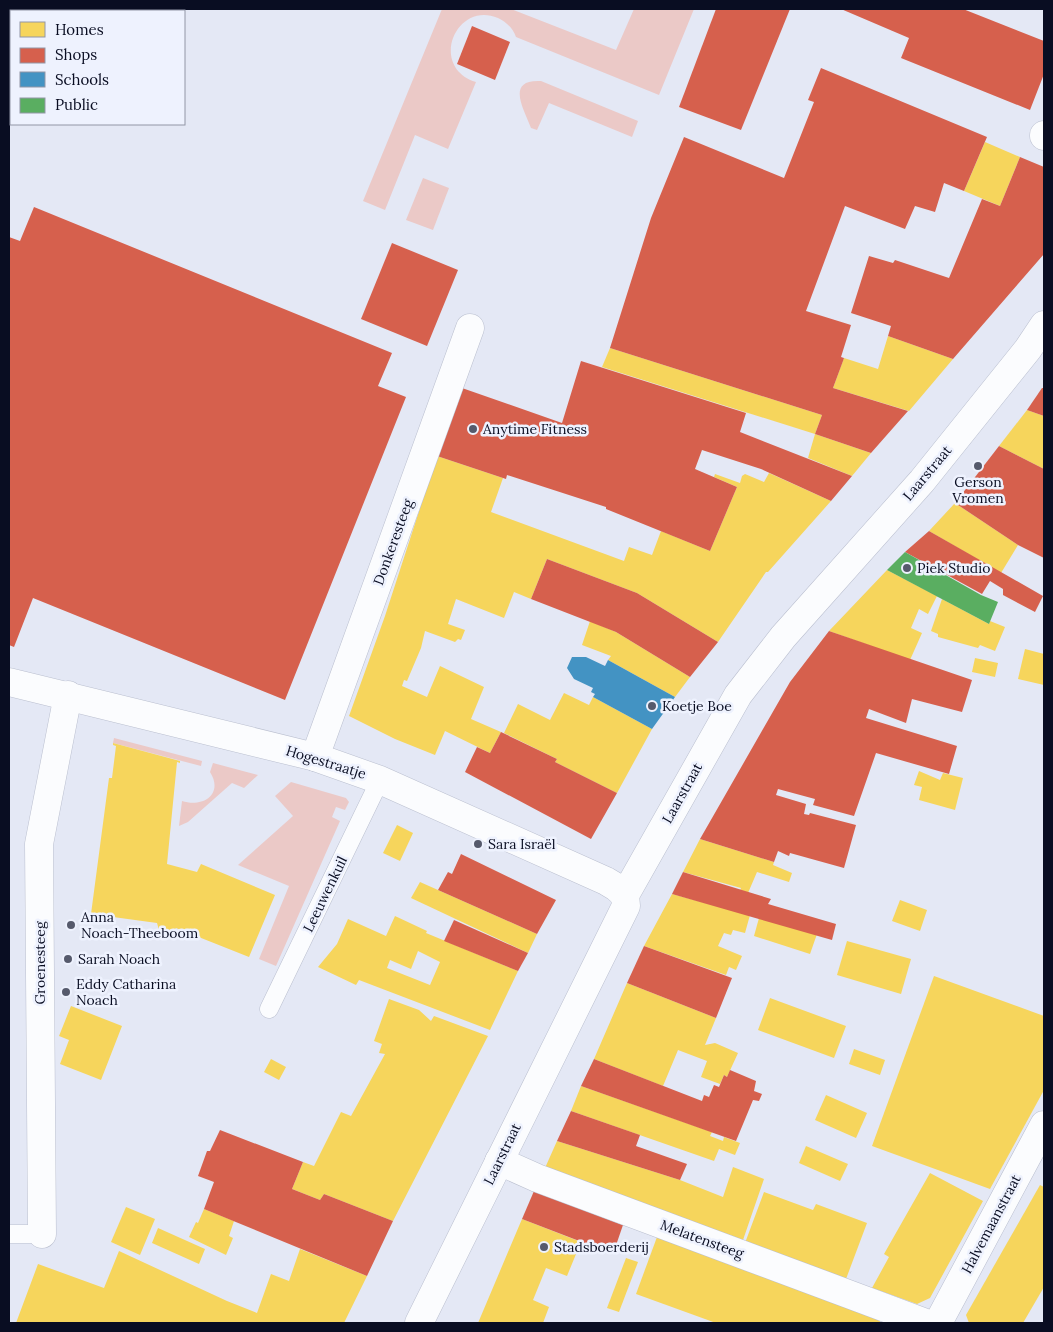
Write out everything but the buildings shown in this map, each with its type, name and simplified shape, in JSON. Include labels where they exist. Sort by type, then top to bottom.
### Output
[{"type":"street","name":"Laarstraat","points":[[419,1323],[626,906],[615,888],[738,695],[783,637],[922,481],[1028,349],[1044,325]]},
{"type":"street","name":"Donkeresteeg","points":[[315,757],[470,328]]},
{"type":"street","name":"Hogestraatje","points":[[9,682],[315,757],[380,780],[615,888]]},
{"type":"street","name":"Groenesteeg","points":[[42,1234],[39,844],[68,695]]},
{"type":"street","name":"Halvemaanstraat","points":[[938,1323],[1044,1125]]},
{"type":"street","name":"Melatensteeg","points":[[499,1161],[537,1178],[912,1321]]},
{"type":"lane","name":"Leeuwenkuil","points":[[269,1009],[380,780]]},
{"type":"lane","points":[[9,1234],[42,1234]]},
{"type":"shaded area","points":[[442,9],[511,9],[616,50],[634,9],[694,9],[659,95],[516,37],[509,26],[498,18],[483,15],[470,18],[460,26],[453,38],[451,50],[453,63],[461,74],[476,82],[448,149],[415,135],[385,210],[363,201]]},
{"type":"shaded area","points":[[541,81],[638,121],[632,137],[549,103],[537,130],[531,128],[522,104],[520,90],[523,85],[530,82]]},
{"type":"shaded area","points":[[423,178],[449,188],[433,230],[406,220]]},
{"type":"shaded area","points":[[114,738],[202,761],[201,766],[113,743]]},
{"type":"shaded area","points":[[213,763],[258,775],[244,788],[232,783],[188,822],[179,826],[182,801],[197,803],[204,801],[213,793],[214,780],[210,772]]},
{"type":"shaded area","points":[[291,782],[346,798],[349,802],[345,810],[336,807],[332,817],[340,821],[276,966],[259,959],[289,886],[238,865],[293,816],[275,796]]},
{"type":"place","name":"Anytime Fitness","points":[[473,429]]},
{"type":"place","name":"Gerson Vromen","points":[[978,466]]},
{"type":"place","name":"Piek Studio","points":[[907,568]]},
{"type":"place","name":"Koetje Boe","points":[[652,706]]},
{"type":"place","name":"Sara Israël","points":[[478,844]]},
{"type":"place","name":"Anna Noach-Theeboom","points":[[71,925]]},
{"type":"place","name":"Sarah Noach","points":[[68,959]]},
{"type":"place","name":"Eddy Catharina Noach","points":[[66,992]]},
{"type":"place","name":"Stadsboerderij","points":[[544,1247]]}]
